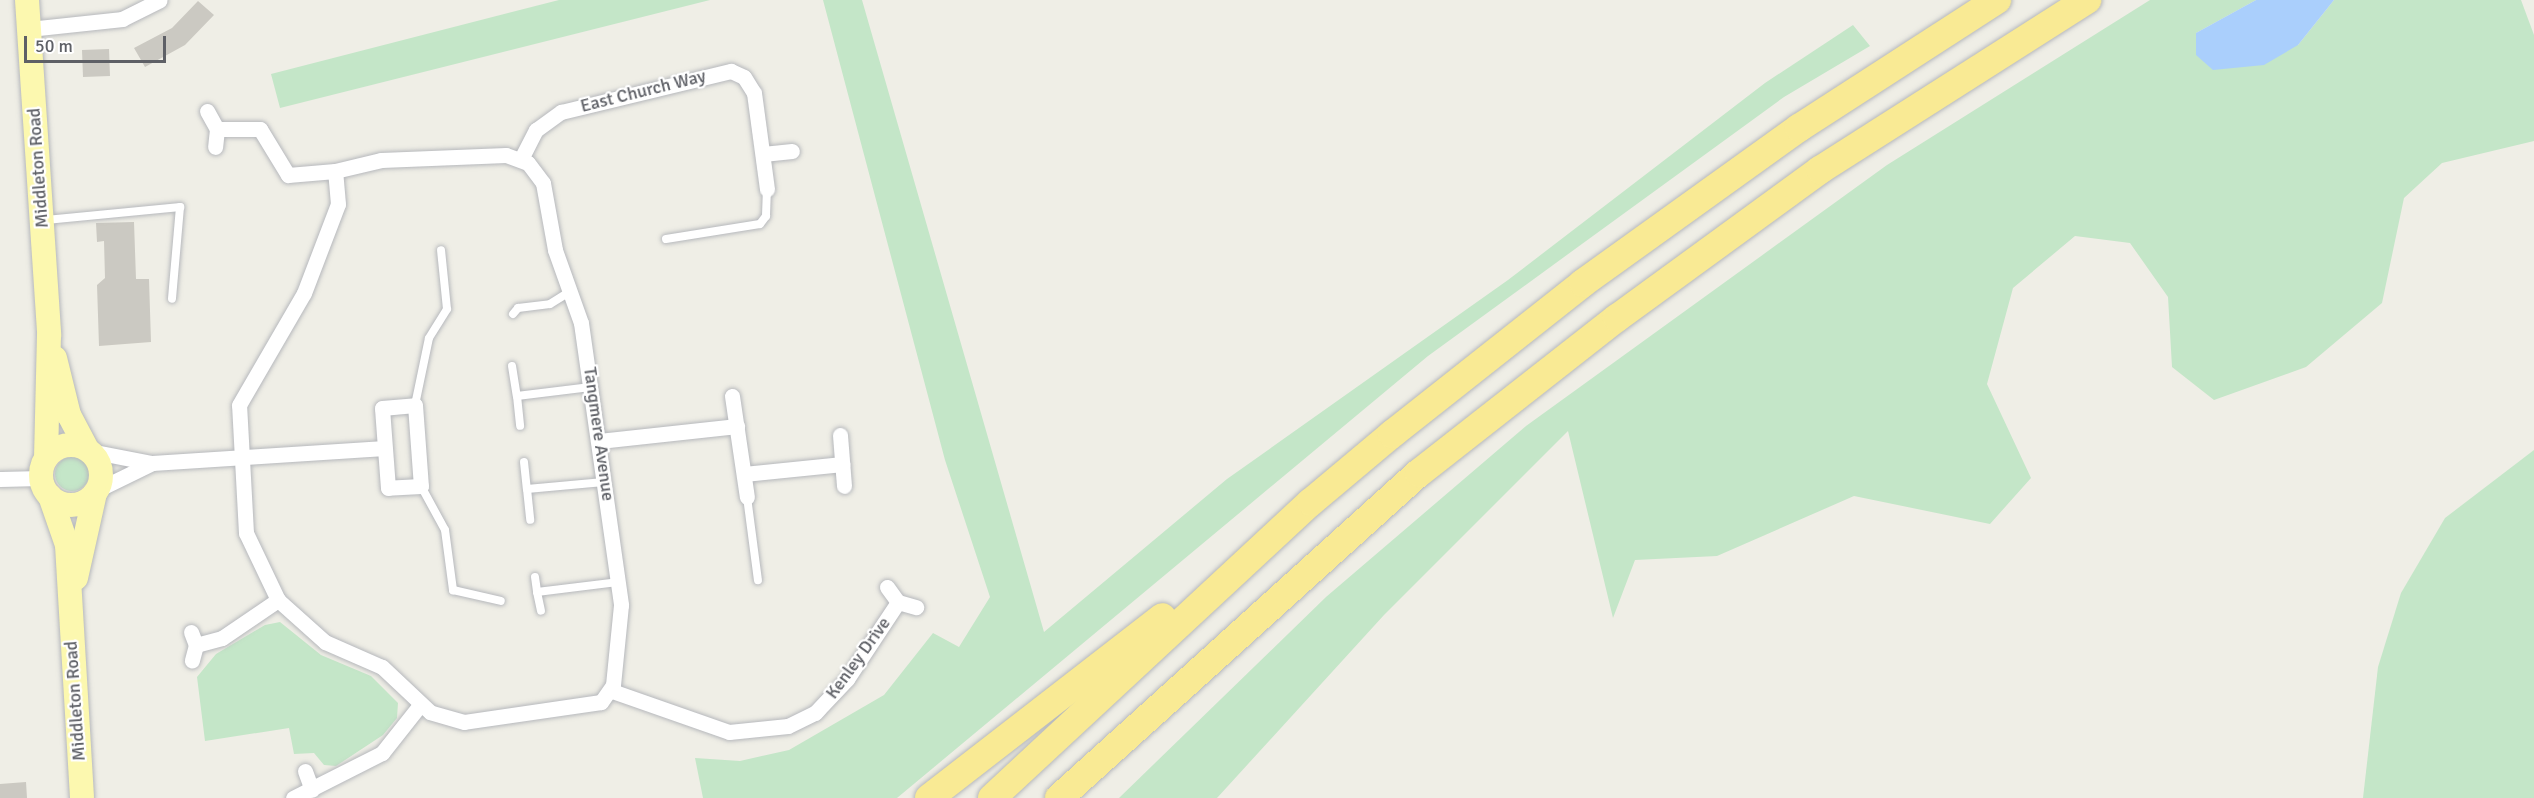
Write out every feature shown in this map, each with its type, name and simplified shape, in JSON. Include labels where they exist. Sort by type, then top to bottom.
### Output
[{"type":"highway","points":[[929,798],[1311,502],[1583,283],[1799,128],[1997,0]]},
{"type":"highway","points":[[1059,798],[1244,627],[1419,473],[1617,318],[1820,170],[2087,0]]},
{"type":"highway","points":[[992,798],[1311,502]]},
{"type":"highway","points":[[1082,798],[1244,627]]},
{"type":"main road","name":"Middleton Road","points":[[27,0],[49,335],[46,477],[67,545],[82,798]]},
{"type":"main road","name":"Middleton Road","points":[[49,335],[69,415],[88,450]]},
{"type":"main road","points":[[65,445],[88,450],[101,468],[96,491],[70,505],[46,477],[65,445]]},
{"type":"main road","name":"Middleton Road","points":[[70,603],[96,491]]},
{"type":"street","points":[[29,29],[122,19],[160,0]]},
{"type":"street","name":"East Church Way","points":[[521,159],[536,130],[561,112],[731,71],[752,87],[767,189]]},
{"type":"street","points":[[207,111],[217,129],[215,147]]},
{"type":"street","points":[[217,129],[260,129],[288,175],[335,171],[381,160],[521,159]]},
{"type":"street","points":[[763,154],[792,151]]},
{"type":"street","name":"Tangmere Avenue","points":[[521,159],[543,183],[551,236],[571,291],[592,387],[621,582],[612,691]]},
{"type":"street","points":[[335,171],[338,204],[304,293],[242,392],[242,458],[246,533],[278,600],[325,642],[382,667],[420,705],[451,721],[475,722],[594,705],[612,691]]},
{"type":"street","points":[[732,396],[747,497]]},
{"type":"street","points":[[415,405],[421,486],[388,488],[382,408],[415,405]]},
{"type":"street","points":[[599,441],[737,426]]},
{"type":"street","points":[[840,435],[844,486]]},
{"type":"street","points":[[88,450],[152,464],[385,448]]},
{"type":"street","points":[[96,491],[152,464]]},
{"type":"street","points":[[744,474],[843,464]]},
{"type":"street","points":[[0,479],[46,477]]},
{"type":"street","name":"Kenley Drive","points":[[886,587],[898,602],[916,607]]},
{"type":"street","points":[[193,645],[222,638],[278,600]]},
{"type":"street","name":"Kenley Drive","points":[[612,691],[729,732],[788,726],[815,713],[847,679],[898,602]]},
{"type":"street","points":[[293,798],[382,753],[420,705]]},
{"type":"street","points":[[305,771],[312,790]]},
{"type":"lane","points":[[666,238],[760,224],[766,216],[767,189]]},
{"type":"lane","points":[[41,220],[180,207],[172,299]]},
{"type":"lane","points":[[415,405],[429,338],[447,309],[441,250]]},
{"type":"lane","points":[[513,314],[571,291]]},
{"type":"lane","points":[[512,366],[520,426]]},
{"type":"lane","points":[[517,396],[592,387]]},
{"type":"lane","points":[[524,462],[531,520]]},
{"type":"lane","points":[[527,489],[606,482]]},
{"type":"lane","points":[[421,486],[445,530],[453,590],[501,601]]},
{"type":"lane","points":[[747,497],[758,580]]},
{"type":"lane","points":[[535,577],[541,611]]},
{"type":"lane","points":[[537,592],[621,582]]},
{"type":"green space","points":[[559,0],[710,0],[280,108],[271,74]]},
{"type":"green space","points":[[823,0],[862,0],[1044,632],[1227,479],[1508,280],[1765,83],[1853,25],[1870,46],[1784,97],[1428,356],[897,798],[703,798],[695,758],[740,761],[789,750],[884,695],[933,633],[959,647],[990,597],[945,460]]},
{"type":"green space","points":[[2150,0],[2256,0],[2196,33],[2298,45],[2334,0],[2521,0],[2534,35],[2534,141],[2442,163],[2404,198],[2382,303],[2306,367],[2214,400],[2172,367],[2168,297],[2130,243],[2075,236],[2013,288],[1987,384],[2031,478],[1990,524],[1854,496],[1717,556],[1635,560],[1613,618],[1568,431],[1384,615],[1217,798],[1119,798],[1326,597],[1526,426],[1887,165]]},
{"type":"green space","points":[[2534,450],[2534,798],[2363,798],[2378,667],[2401,593],[2445,518]]},
{"type":"green space","points":[[72,457],[84,462],[89,474],[84,486],[72,491],[60,486],[55,474],[60,462]]},
{"type":"green space","points":[[280,622],[321,655],[371,676],[398,703],[397,718],[383,735],[336,766],[324,765],[314,753],[294,754],[289,728],[205,741],[197,677],[216,654],[265,625]]},
{"type":"water","points":[[2256,0],[2334,0],[2298,45],[2264,65],[2213,70],[2196,55],[2196,33]]},
{"type":"building","points":[[198,1],[214,15],[185,45],[145,67],[134,48],[172,28]]},
{"type":"building","points":[[109,49],[110,76],[83,77],[82,50]]},
{"type":"building","points":[[134,222],[136,279],[149,279],[151,342],[99,346],[97,285],[105,278],[104,241],[97,242],[96,223]]},
{"type":"building","points":[[26,782],[27,798],[0,798],[0,784]]}]
